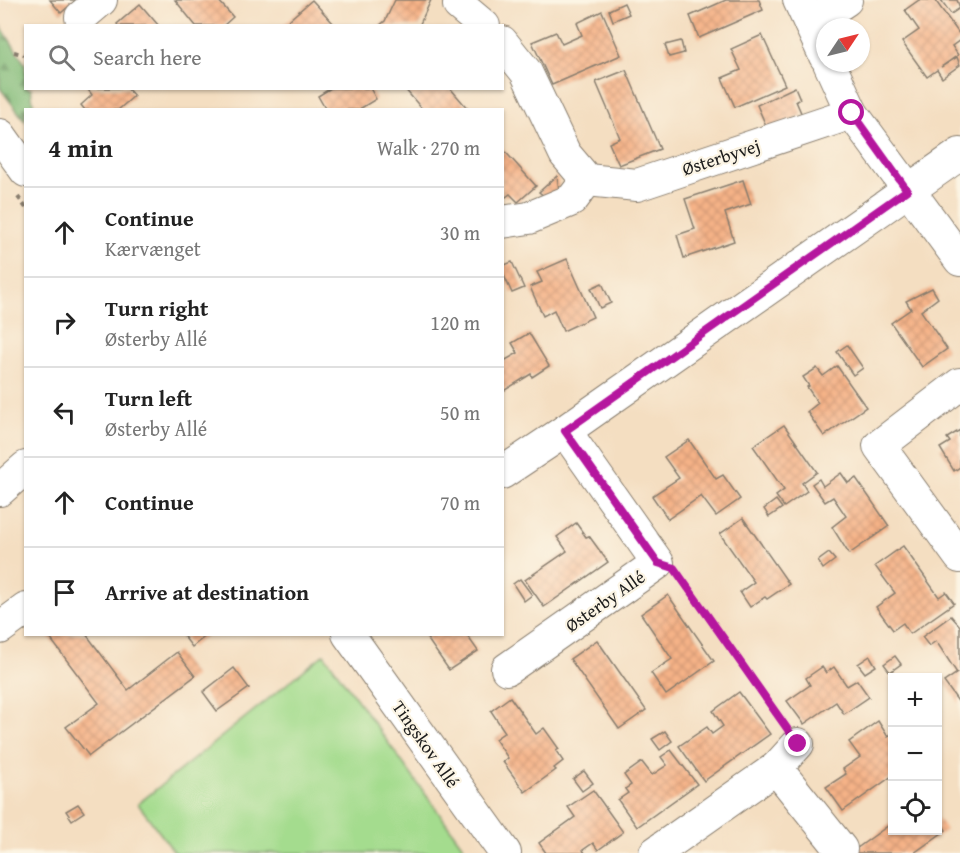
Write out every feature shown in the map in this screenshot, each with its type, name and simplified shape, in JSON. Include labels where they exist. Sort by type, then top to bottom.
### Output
[{"type":"street","points":[[816,37],[804,12],[846,0]]},
{"type":"street","points":[[456,10],[480,24]]},
{"type":"street","points":[[504,44],[526,72],[565,154],[587,180],[572,200],[529,218],[504,222]]},
{"type":"street","points":[[833,72],[852,113],[960,260]]},
{"type":"street","name":"Østerbyvej","points":[[587,180],[637,185],[852,113]]},
{"type":"street","points":[[504,472],[960,154]]},
{"type":"street","points":[[960,384],[879,446],[960,557]]},
{"type":"street","name":"Østerby Allé","points":[[507,669],[658,563],[565,431]]},
{"type":"street","points":[[0,490],[24,469]]},
{"type":"street","points":[[0,628],[24,610]]},
{"type":"street","name":"Tingskov Allé","points":[[349,636],[505,853]]},
{"type":"street","points":[[655,853],[776,768],[798,744]]},
{"type":"street","points":[[776,768],[841,849]]},
{"type":"path","points":[[14,52],[24,54]]},
{"type":"path","points":[[658,563],[674,568],[798,744]]},
{"type":"green space","points":[[0,25],[24,62],[24,90],[31,90],[34,108],[24,108],[24,120],[0,88]]},
{"type":"green space","points":[[324,654],[468,853],[175,853],[138,804]]},
{"type":"building","points":[[50,0],[76,0],[61,13]]},
{"type":"building","points":[[175,0],[218,0],[233,17],[225,24],[194,24]]},
{"type":"building","points":[[312,0],[333,23],[332,24],[284,24]]},
{"type":"building","points":[[395,0],[431,0],[420,24],[381,24]]},
{"type":"building","points":[[726,0],[759,0],[763,10],[699,38],[690,16]]},
{"type":"building","points":[[919,0],[935,0],[960,35],[960,40],[952,46],[958,55],[941,67],[957,57],[960,65],[942,78],[937,70],[927,77],[902,42],[919,30],[905,10]]},
{"type":"building","points":[[941,0],[957,0],[960,8],[951,14]]},
{"type":"building","points":[[624,3],[629,14],[613,21],[609,10]]},
{"type":"building","points":[[140,4],[157,24],[117,24]]},
{"type":"building","points":[[602,11],[621,55],[552,85],[532,42],[556,32],[562,44],[582,35],[577,23]]},
{"type":"building","points":[[762,35],[785,85],[735,107],[722,78],[741,70],[731,49]]},
{"type":"building","points":[[681,41],[684,53],[669,57],[665,45]]},
{"type":"building","points":[[626,70],[660,149],[619,165],[609,143],[620,138],[596,82]]},
{"type":"building","points":[[795,87],[800,99],[796,101],[802,115],[768,130],[757,105]]},
{"type":"building","points":[[88,90],[129,90],[134,96],[120,108],[83,108],[81,105],[92,95]]},
{"type":"building","points":[[328,90],[371,90],[376,99],[361,108],[325,108],[318,96]]},
{"type":"building","points":[[406,90],[452,90],[467,108],[421,108]]},
{"type":"building","points":[[504,150],[536,186],[518,202],[510,194],[506,197],[504,195]]},
{"type":"building","points":[[557,176],[559,190],[545,197],[539,192]]},
{"type":"building","points":[[743,180],[751,204],[725,213],[734,241],[684,258],[677,235],[695,229],[685,199]]},
{"type":"building","points":[[567,259],[593,317],[563,331],[554,310],[543,316],[530,287],[542,282],[537,272]]},
{"type":"building","points":[[512,262],[524,288],[512,293],[504,275],[504,265]]},
{"type":"building","points":[[602,283],[611,303],[600,308],[591,288]]},
{"type":"building","points":[[932,288],[938,298],[921,311],[947,349],[922,367],[891,323],[911,309],[906,301]]},
{"type":"building","points":[[529,333],[549,366],[504,391],[504,361],[518,353],[512,343]]},
{"type":"building","points":[[847,345],[863,368],[853,375],[837,352]]},
{"type":"building","points":[[837,366],[866,407],[824,436],[807,412],[818,403],[803,377],[817,368],[823,376]]},
{"type":"building","points":[[784,425],[817,472],[802,483],[807,491],[784,507],[776,496],[784,490],[753,446]]},
{"type":"building","points":[[960,430],[960,467],[954,471],[940,448],[950,442],[947,438]]},
{"type":"building","points":[[689,440],[716,479],[723,475],[740,499],[716,516],[701,496],[668,519],[652,496],[679,478],[664,457]]},
{"type":"building","points":[[841,473],[848,483],[856,478],[889,526],[849,554],[832,527],[846,516],[833,497],[825,502],[812,484],[819,479],[823,486]]},
{"type":"building","points":[[776,500],[782,508],[769,517],[764,509]]},
{"type":"building","points":[[743,518],[789,584],[750,607],[740,592],[754,582],[720,534]]},
{"type":"building","points":[[576,523],[586,537],[589,536],[608,562],[544,607],[525,580],[567,551],[557,537]]},
{"type":"building","points":[[903,546],[939,597],[946,592],[954,603],[910,634],[903,623],[893,630],[876,607],[895,593],[875,566]]},
{"type":"building","points":[[829,553],[835,560],[823,569],[818,561]]},
{"type":"building","points":[[520,579],[532,595],[524,601],[513,584]]},
{"type":"building","points":[[668,595],[714,661],[666,695],[651,673],[672,659],[641,614]]},
{"type":"building","points":[[951,616],[960,626],[960,704],[944,682],[957,673],[936,641],[929,646],[922,637]]},
{"type":"building","points":[[49,636],[88,636],[128,690],[177,652],[195,676],[89,756],[66,727],[99,703]]},
{"type":"building","points":[[184,636],[206,636],[192,647]]},
{"type":"building","points":[[425,636],[467,636],[478,651],[449,670]]},
{"type":"building","points":[[597,640],[646,710],[619,729],[570,659]]},
{"type":"building","points":[[870,656],[876,666],[865,673],[858,664]]},
{"type":"building","points":[[895,656],[901,664],[890,672],[884,664]]},
{"type":"building","points":[[822,667],[826,673],[834,667],[847,686],[857,680],[869,697],[844,714],[836,702],[804,724],[787,701],[810,685],[806,678]]},
{"type":"building","points":[[234,668],[249,688],[217,711],[203,692]]},
{"type":"building","points":[[739,692],[770,734],[704,781],[679,746],[707,727],[712,734],[723,726],[713,711]]},
{"type":"building","points":[[510,697],[536,734],[544,728],[559,749],[556,751],[563,761],[554,768],[556,770],[525,792],[503,762],[508,758],[495,739],[505,732],[491,711]]},
{"type":"building","points":[[878,721],[888,737],[888,779],[843,811],[826,787],[846,774],[843,769],[860,757],[849,742]]},
{"type":"building","points":[[665,731],[672,741],[660,750],[652,739]]},
{"type":"building","points":[[671,750],[697,784],[637,827],[618,800],[628,793],[625,789],[631,785],[624,775],[642,762],[652,775],[667,765],[661,757]]},
{"type":"building","points":[[584,771],[593,783],[582,791],[573,779]]},
{"type":"building","points":[[593,790],[623,832],[598,850],[593,843],[583,850],[585,853],[546,853],[539,843],[575,817],[568,807]]},
{"type":"building","points":[[78,804],[84,812],[72,820],[66,811]]},
{"type":"building","points":[[888,826],[888,835],[939,835],[914,853],[855,853],[853,851]]},
{"type":"route","points":[[798,744],[674,568],[658,563],[565,431],[907,190],[852,113]]}]
